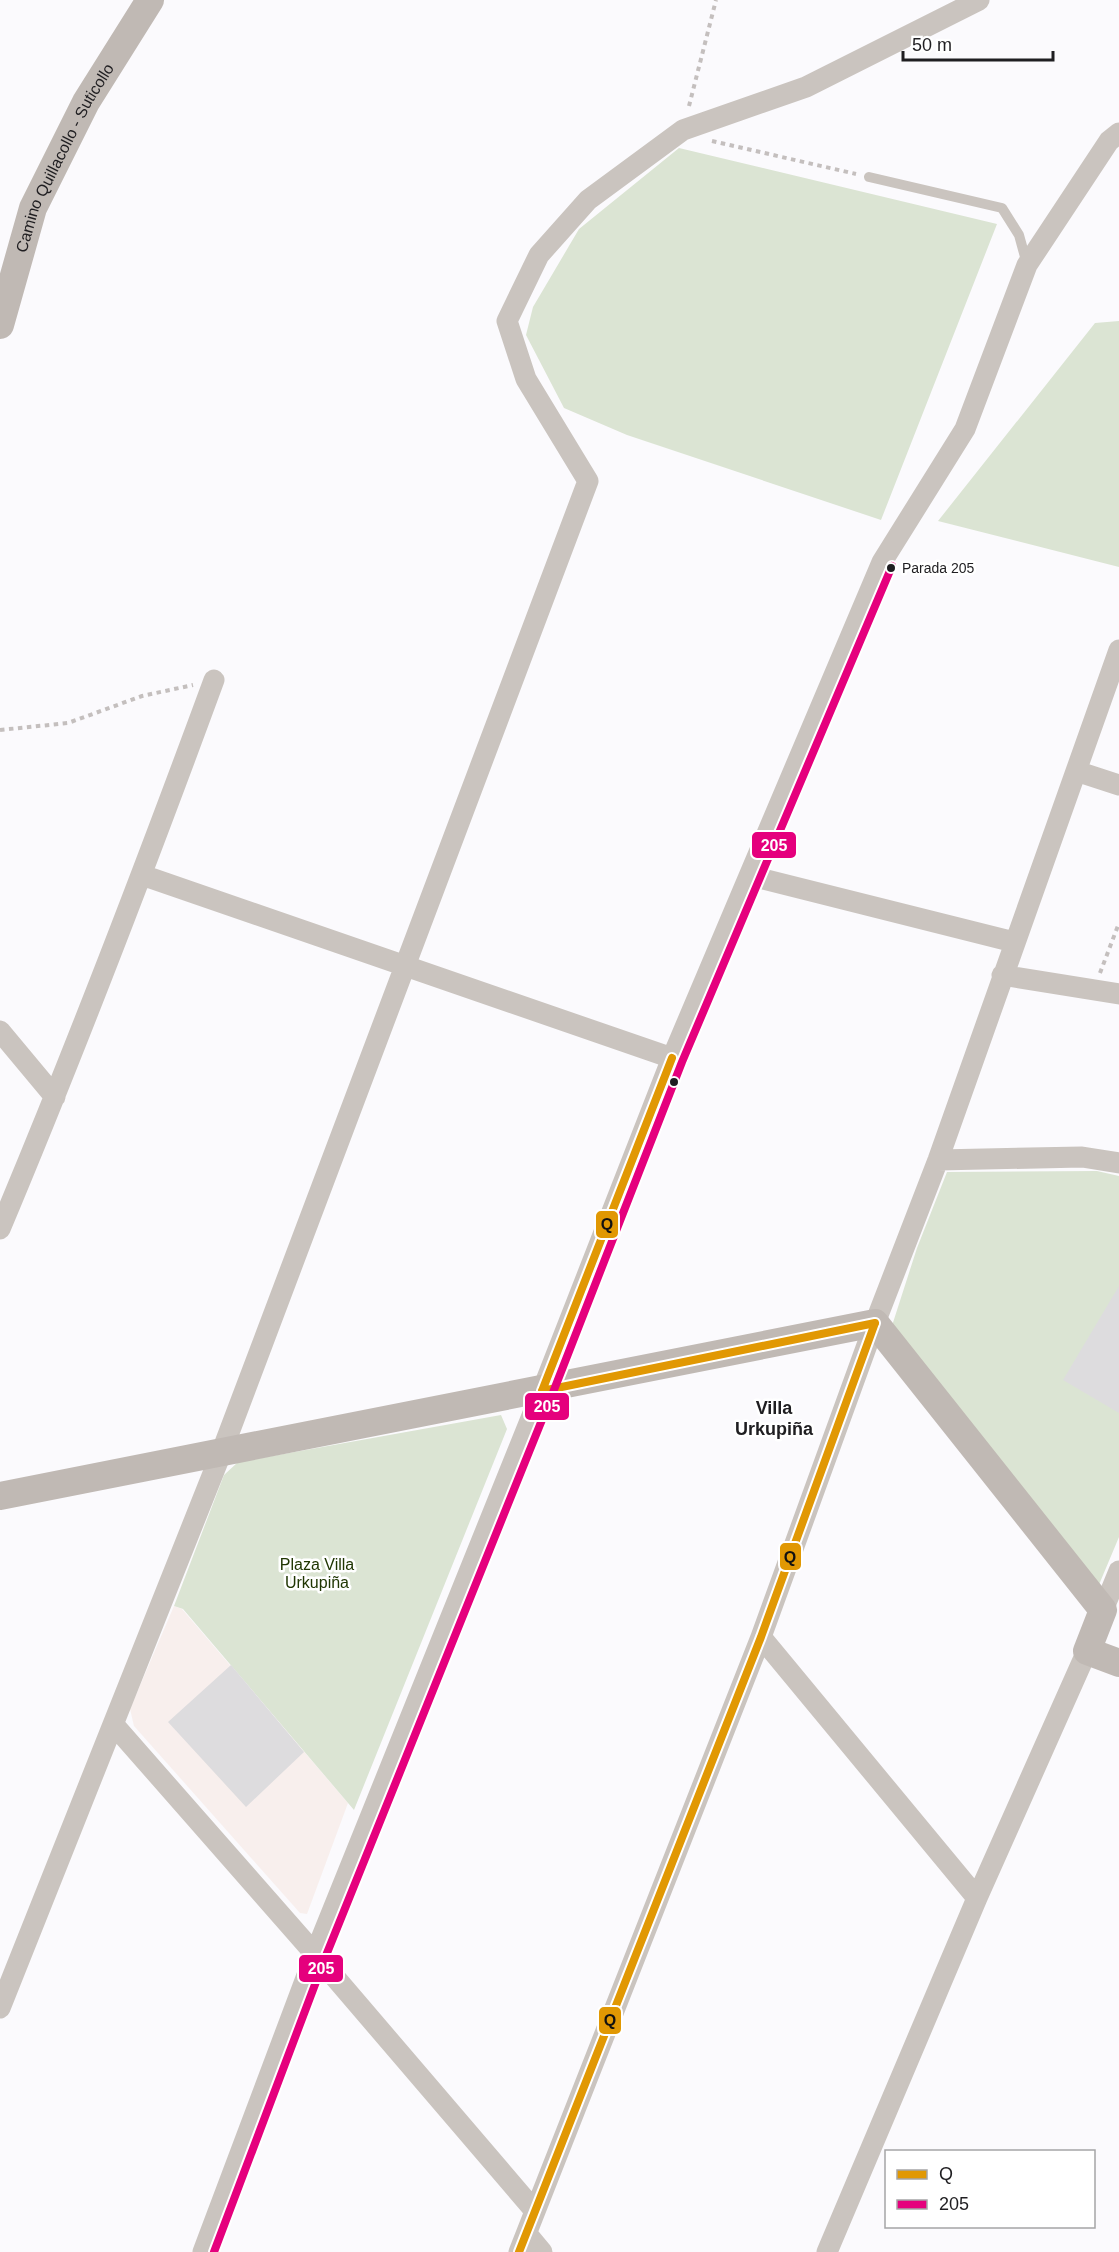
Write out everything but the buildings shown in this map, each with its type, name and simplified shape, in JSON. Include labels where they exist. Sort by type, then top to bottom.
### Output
[{"type":"street","name":"Camino Quillacollo - Suticollo","points":[[0,324],[33,208],[86,102],[150,0]]},
{"type":"street","points":[[0,2008],[222,1451],[588,481],[526,379],[507,321],[539,255],[588,200],[681,132],[806,87],[979,0]]},
{"type":"street","points":[[203,2252],[315,1954],[543,1391],[672,1058],[882,562],[965,429],[1027,265],[1109,141],[1119,133]]},
{"type":"street","points":[[542,2252],[523,2243],[534,2210],[761,1637],[875,1323],[938,1160],[1119,650]]},
{"type":"street","points":[[0,1229],[56,1097],[214,680]]},
{"type":"street","points":[[1076,771],[1119,785]]},
{"type":"street","points":[[142,875],[672,1058]]},
{"type":"street","points":[[751,876],[1014,942]]},
{"type":"street","points":[[1002,975],[1119,994]]},
{"type":"street","points":[[0,1031],[56,1097]]},
{"type":"street","points":[[938,1160],[1082,1157],[1119,1163]]},
{"type":"street","points":[[0,1496],[222,1451],[543,1391],[875,1323]]},
{"type":"street","points":[[875,1323],[1103,1610]]},
{"type":"street","points":[[827,2252],[977,1898],[1087,1651],[1119,1571]]},
{"type":"street","points":[[761,1637],[977,1898]]},
{"type":"street","points":[[1087,1651],[1119,1662]]},
{"type":"street","points":[[114,1725],[315,1954],[534,2210]]},
{"type":"lane","points":[[869,177],[1002,208],[1019,235],[1027,265]]},
{"type":"path","points":[[716,0],[681,132],[869,177]]},
{"type":"path","points":[[0,730],[68,723],[142,696],[214,680]]},
{"type":"path","points":[[1094,990],[1119,923]]},
{"type":"shaded area","points":[[174,1606],[182,1609],[348,1803],[307,1914],[300,1913],[134,1726],[130,1709]]},
{"type":"green space","points":[[679,148],[997,224],[881,520],[627,435],[564,408],[526,335],[533,307],[579,229]]},
{"type":"green space","points":[[1119,321],[1119,567],[938,521],[1095,323]]},
{"type":"green space","points":[[1097,1171],[1119,1176],[1119,1537],[1098,1587],[889,1335],[917,1248],[947,1172]]},
{"type":"green space","name":"Plaza Villa Urkupiña","points":[[501,1415],[507,1429],[354,1810],[183,1609],[174,1606],[224,1475],[238,1462]]},
{"type":"transit line","name":"205","points":[[214,2252],[325,1958],[552,1395],[682,1062],[892,566]]},
{"type":"transit line","name":"Q","points":[[542,1391],[672,1058]]},
{"type":"transit line","name":"Q","points":[[542,1391],[875,1323]]},
{"type":"transit line","name":"Q","points":[[519,2252],[761,1637],[875,1323]]},
{"type":"place","name":"Parada 205","points":[[891,568]]},
{"type":"district","name":"Villa Urkupiña","points":[[774,1418]]}]
